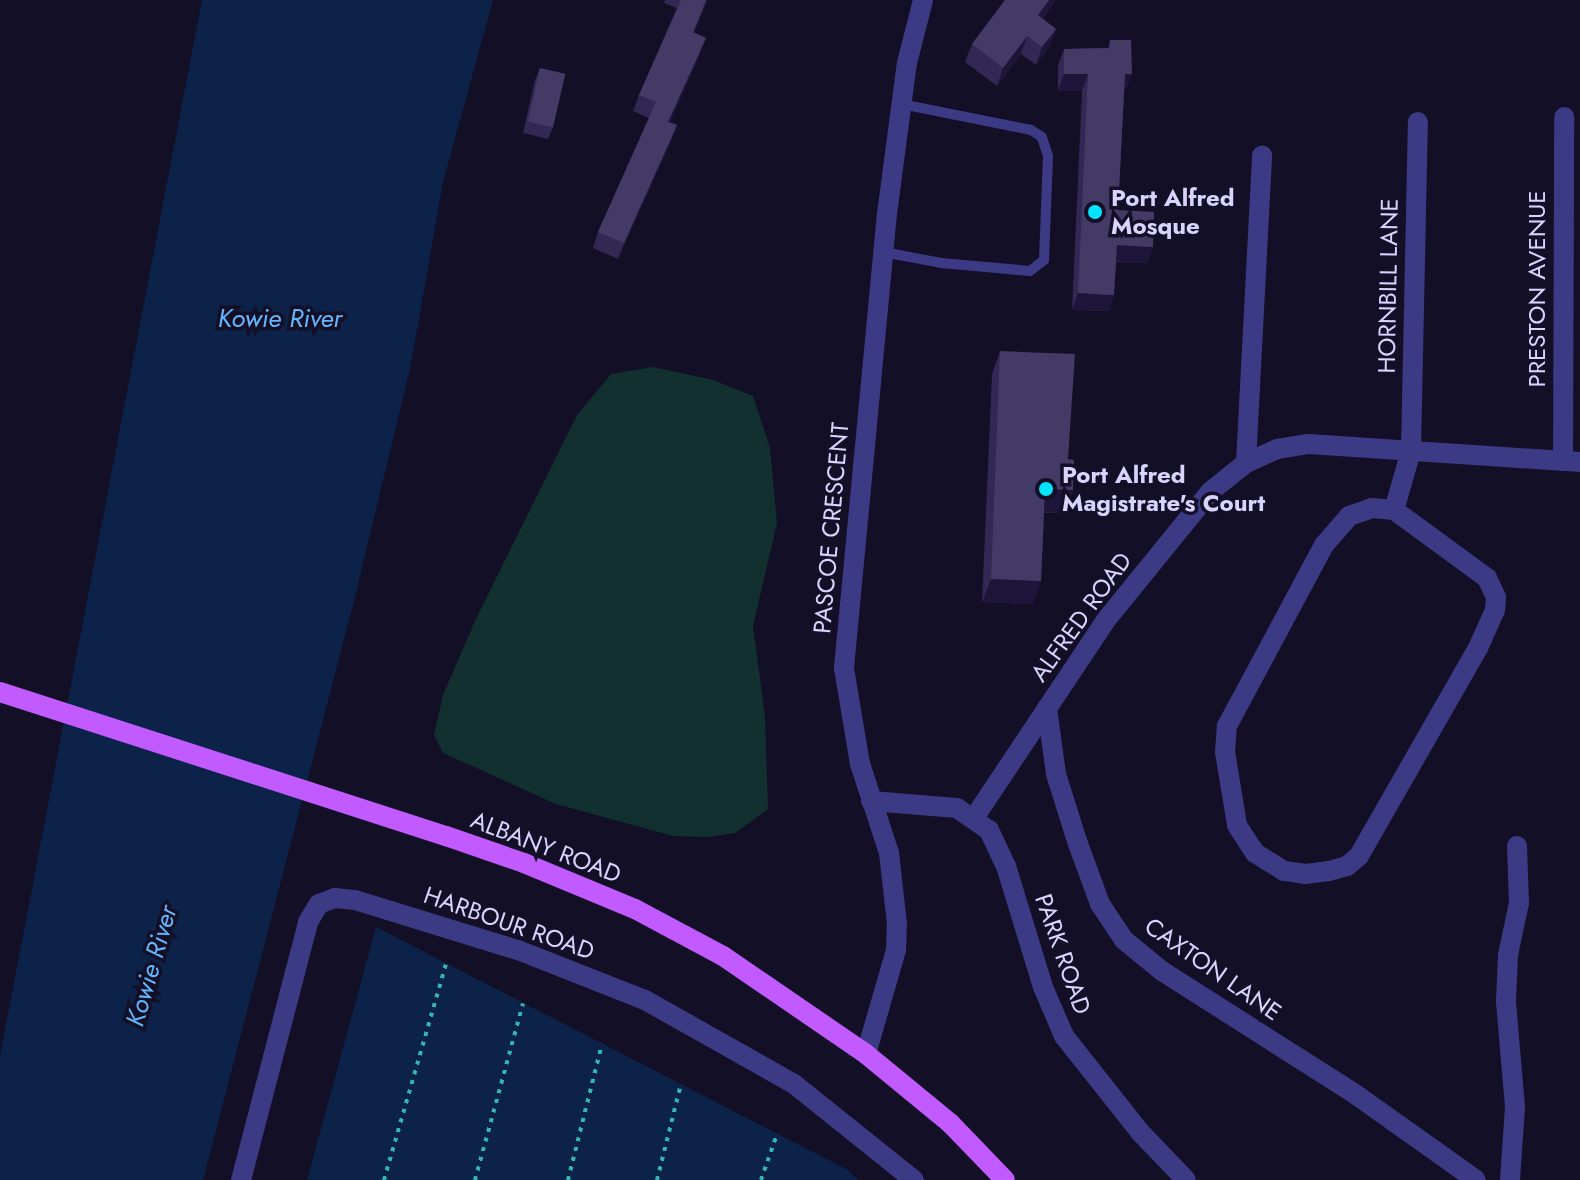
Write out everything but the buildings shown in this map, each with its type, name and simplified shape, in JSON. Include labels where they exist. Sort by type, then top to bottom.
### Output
[{"type":"main road","name":"ALBANY ROAD","points":[[0,692],[524,863],[635,909],[723,956],[866,1054],[950,1123],[1005,1180]]},
{"type":"street","name":"PASCOE CRESCENT","points":[[866,1054],[896,950],[897,924],[889,853],[853,733],[844,668],[883,252],[901,104],[923,0]]},
{"type":"street","name":"PRESTON AVENUE","points":[[1564,117],[1571,461]]},
{"type":"street","name":"HORNBILL LANE","points":[[1394,510],[1411,451],[1418,122]]},
{"type":"street","points":[[1246,463],[1262,155]]},
{"type":"street","name":"ALFRED ROAD","points":[[974,818],[1115,608],[1211,491],[1246,463],[1290,445],[1571,461]]},
{"type":"street","points":[[1372,508],[1394,510],[1487,578],[1496,597],[1495,610],[1478,648],[1359,856],[1347,866],[1329,871],[1306,874],[1284,871],[1255,853],[1237,825],[1225,752],[1227,726],[1338,524],[1349,516],[1372,508]]},
{"type":"street","name":"CAXTON LANE","points":[[1047,708],[1056,774],[1077,841],[1100,904],[1124,940],[1162,971],[1355,1094],[1476,1180]]},
{"type":"street","name":"PARK ROAD","points":[[871,801],[939,804],[957,808],[989,830],[998,844],[1043,987],[1064,1036],[1140,1132],[1186,1180]]},
{"type":"street","points":[[1510,1180],[1515,1107],[1506,1001],[1508,955],[1519,903],[1517,846]]},
{"type":"street","name":"HARBOUR ROAD","points":[[241,1180],[308,922],[319,904],[335,898],[355,900],[518,950],[645,1000],[794,1084],[914,1180]]},
{"type":"lane","points":[[883,252],[941,263],[1030,271],[1044,260],[1048,156],[1042,137],[1031,130],[901,104]]},
{"type":"path","points":[[384,1180],[446,964]]},
{"type":"path","points":[[475,1180],[523,1003]]},
{"type":"path","points":[[568,1180],[602,1044]]},
{"type":"path","points":[[657,1180],[681,1084]]},
{"type":"path","points":[[761,1180],[777,1134]]},
{"type":"green space","points":[[653,367],[713,380],[753,396],[770,448],[777,523],[753,626],[765,717],[768,809],[735,833],[707,837],[673,836],[556,804],[443,753],[434,735],[443,695],[475,621],[577,415],[611,374]]},
{"type":"water","name":"Kowie River","points":[[202,0],[493,0],[443,182],[411,364],[354,601],[203,1180],[0,1180],[0,1056]]},
{"type":"water","points":[[376,927],[848,1170],[858,1180],[307,1180]]},
{"type":"place","name":"Port Alfred Mosque","points":[[1095,212]]},
{"type":"place","name":"Port Alfred Magistrate's Court","points":[[1046,489]]}]
